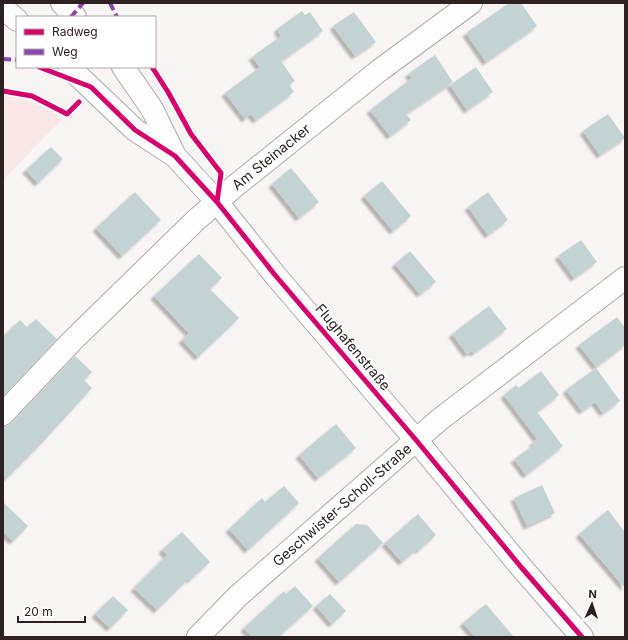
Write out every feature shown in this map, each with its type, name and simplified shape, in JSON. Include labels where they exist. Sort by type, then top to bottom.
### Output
[{"type":"street","points":[[62,3],[74,16]]},
{"type":"street","name":"Am Steinacker","points":[[3,414],[72,341],[196,220],[234,186],[380,70],[471,3]]},
{"type":"street","points":[[3,8],[16,19]]},
{"type":"street","name":"Flughafenstraße","points":[[70,68],[135,130],[174,156],[217,202],[275,275],[416,440],[521,567],[582,637]]},
{"type":"street","name":"Flughafenstraße","points":[[124,68],[152,109],[174,156]]},
{"type":"street","name":"Geschwister-Scholl-Straße","points":[[198,637],[238,596],[439,420],[625,278]]},
{"type":"shaded area","points":[[3,96],[34,103],[62,119],[3,180]]},
{"type":"building","points":[[509,3],[521,3],[537,26],[486,62],[466,33]]},
{"type":"building","points":[[302,11],[305,15],[310,12],[323,31],[281,61],[295,81],[289,85],[294,92],[256,120],[251,114],[245,119],[225,93],[260,67],[252,57],[281,36],[277,29]]},
{"type":"building","points":[[354,12],[376,42],[355,56],[333,26]]},
{"type":"building","points":[[435,55],[453,82],[406,114],[411,120],[390,136],[370,110],[412,78],[408,74]]},
{"type":"building","points":[[476,67],[493,92],[467,110],[450,85]]},
{"type":"building","points":[[608,114],[625,138],[600,155],[583,131]]},
{"type":"building","points":[[51,147],[63,159],[38,183],[26,170]]},
{"type":"building","points":[[291,168],[319,202],[299,218],[272,184]]},
{"type":"building","points":[[382,181],[411,216],[393,231],[364,196]]},
{"type":"building","points":[[135,192],[161,220],[122,256],[96,228]]},
{"type":"building","points":[[488,192],[508,220],[488,235],[468,207]]},
{"type":"building","points":[[581,240],[597,262],[574,278],[558,256]]},
{"type":"building","points":[[410,251],[436,282],[420,294],[395,264]]},
{"type":"building","points":[[199,254],[222,278],[210,289],[239,318],[198,357],[182,340],[189,333],[154,296]]},
{"type":"building","points":[[489,306],[507,329],[474,353],[472,351],[467,354],[452,334]]},
{"type":"building","points":[[617,317],[625,328],[625,345],[596,367],[579,345]]},
{"type":"building","points":[[36,319],[57,339],[3,396],[3,337],[20,320],[27,327]]},
{"type":"building","points":[[75,356],[92,372],[84,380],[92,388],[40,445],[3,482],[3,426],[7,426],[12,423]]},
{"type":"building","points":[[596,368],[620,401],[603,413],[595,402],[582,411],[566,390]]},
{"type":"building","points":[[541,371],[559,395],[537,412],[563,446],[526,475],[514,459],[534,445],[532,443],[537,439],[504,395],[516,385],[519,388]]},
{"type":"building","points":[[336,424],[356,448],[318,478],[299,455]]},
{"type":"building","points":[[542,485],[555,513],[527,526],[514,498]]},
{"type":"building","points":[[284,486],[299,503],[248,550],[229,529],[262,498],[265,502]]},
{"type":"building","points":[[3,502],[28,526],[13,541],[3,532]]},
{"type":"building","points":[[608,510],[625,532],[625,588],[579,534]]},
{"type":"building","points":[[418,514],[436,535],[402,562],[385,543]]},
{"type":"building","points":[[356,524],[367,525],[383,543],[339,582],[318,558]]},
{"type":"building","points":[[182,532],[210,562],[190,580],[189,578],[157,610],[134,588],[167,555],[162,550]]},
{"type":"building","points":[[295,586],[313,606],[278,637],[252,637],[244,628],[284,591],[286,594]]},
{"type":"building","points":[[330,594],[346,611],[332,624],[316,606]]},
{"type":"building","points":[[113,596],[128,610],[110,628],[95,614]]},
{"type":"building","points":[[486,604],[514,637],[475,637],[463,623]]},
{"type":"marked path","points":[[72,16],[83,3]]},
{"type":"marked path","points":[[110,3],[116,16]]},
{"type":"marked path","points":[[3,59],[16,60]]},
{"type":"cycle path","points":[[42,68],[91,87],[135,130],[175,156],[217,202],[275,275],[416,440],[521,567],[582,637]]},
{"type":"cycle path","points":[[153,68],[168,92],[191,134],[221,173],[217,202]]},
{"type":"cycle path","points":[[3,91],[32,96],[67,114],[79,102]]}]
